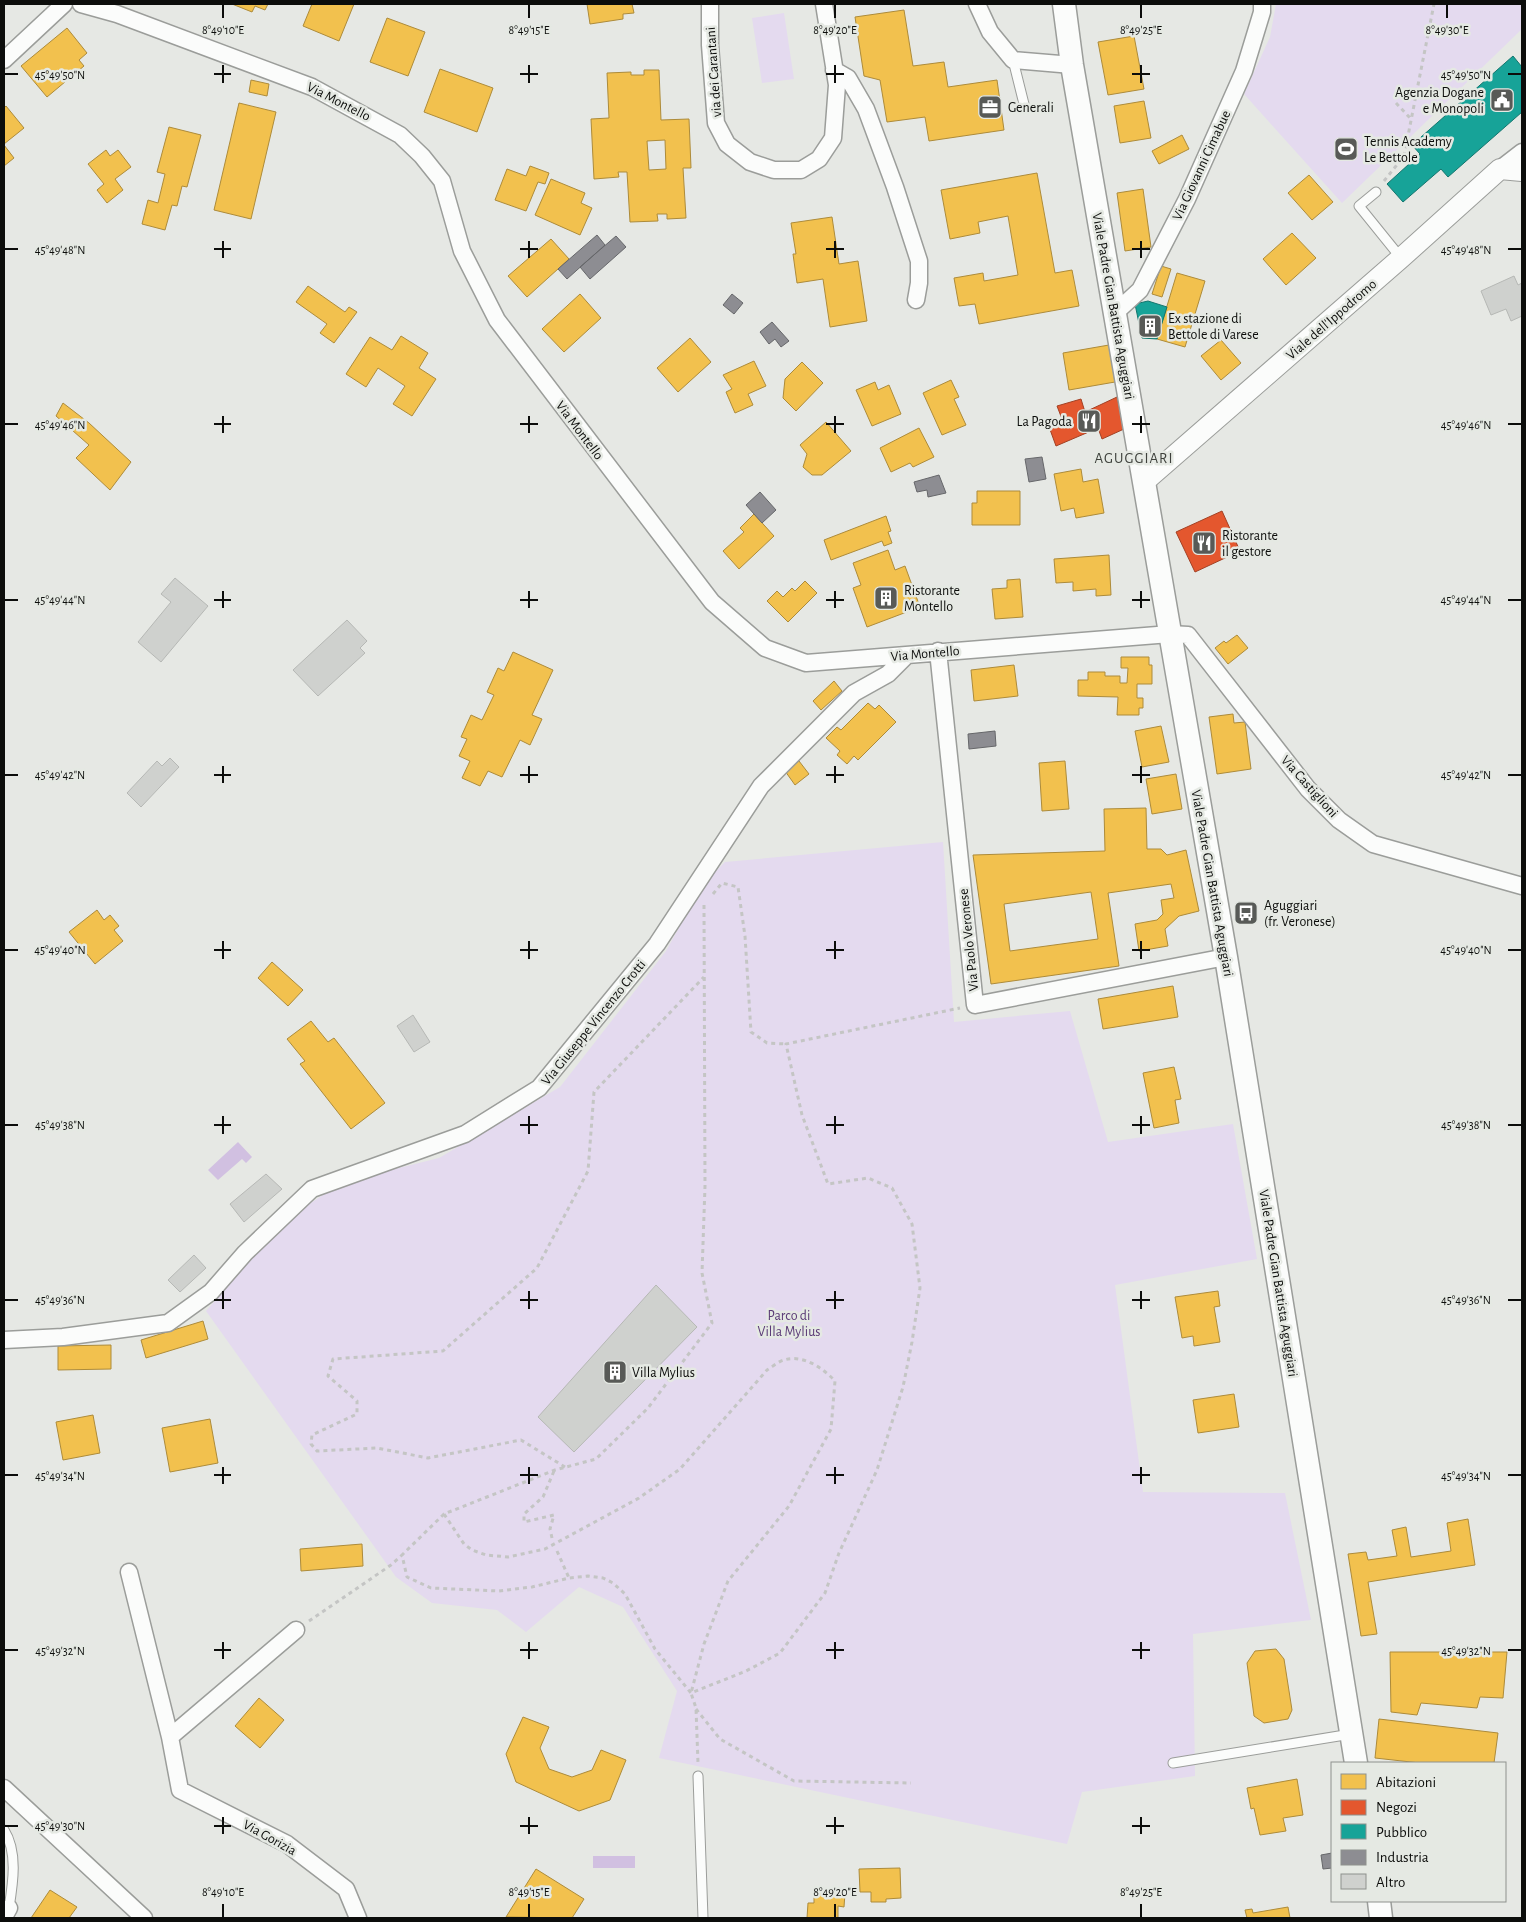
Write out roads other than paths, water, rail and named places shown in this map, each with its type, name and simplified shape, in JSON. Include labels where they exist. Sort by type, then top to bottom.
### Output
[{"type":"main road","name":"Viale Padre Gian Battista Aguggiari","points":[[1064,4],[1072,66],[1226,957],[1356,1762]]},
{"type":"main road","points":[[1379,1902],[1381,1918]]},
{"type":"street","points":[[4,60],[64,4]]},
{"type":"street","name":"Via Montello","points":[[81,4],[126,17],[312,87],[400,134],[422,156],[442,181],[462,251],[496,320],[712,602],[765,648],[806,663],[1170,634]]},
{"type":"street","name":"via dei Carantani","points":[[710,4],[710,45],[716,122],[727,144],[750,162],[774,170],[801,170],[819,159],[833,138],[837,85],[824,4]]},
{"type":"street","points":[[977,4],[990,32],[1013,60],[1072,66]]},
{"type":"street","name":"Via Giovanni Cimabue","points":[[1116,312],[1140,290],[1187,199],[1244,71],[1262,12],[1262,4]]},
{"type":"street","points":[[834,70],[848,78],[866,109],[895,188],[920,261],[920,283],[916,300]]},
{"type":"street","points":[[1500,169],[1522,152]]},
{"type":"street","points":[[1500,169],[1522,171]]},
{"type":"street","name":"Viale dell'Ippodromo","points":[[1144,482],[1500,169]]},
{"type":"street","name":"Via Castiglioni","points":[[1170,634],[1188,636],[1308,789],[1346,825],[1374,844],[1522,886]]},
{"type":"street","name":"Via Paolo Veronese","points":[[938,651],[975,1005],[1226,957]]},
{"type":"street","name":"Via Giuseppe Vincenzo Crotti","points":[[4,1340],[64,1337],[168,1323],[211,1292],[245,1253],[312,1189],[465,1134],[539,1088],[656,944],[761,786],[854,693],[888,674],[907,655]]},
{"type":"street","name":"Via Gorizia","points":[[129,1572],[170,1737],[180,1790],[287,1844],[346,1889],[358,1918]]},
{"type":"street","points":[[170,1737],[296,1630]]},
{"type":"street","points":[[4,1788],[144,1918]]},
{"type":"lane","points":[[1013,60],[1024,104]]},
{"type":"lane","points":[[1376,192],[1359,206],[1401,258]]},
{"type":"lane","points":[[1173,1763],[1352,1734]]},
{"type":"lane","points":[[698,1776],[703,1918]]},
{"type":"lane","points":[[4,1830],[8,1836],[14,1872],[7,1912]]},
{"type":"place","name":"Agenzia Dogane e Monopoli","points":[[1502,100]]},
{"type":"place","name":"Generali","points":[[990,107]]},
{"type":"place","name":"Tennis Academy Le Bettole","points":[[1346,149]]},
{"type":"place","name":"Ex stazione di Bettole di Varese","points":[[1150,326]]},
{"type":"place","name":"La Pagoda","points":[[1089,421]]},
{"type":"place","name":"Ristorante il gestore","points":[[1204,543]]},
{"type":"place","name":"Ristorante Montello","points":[[886,598]]},
{"type":"place","name":"Aguggiari (fr. Veronese)","points":[[1246,913]]},
{"type":"place","name":"Villa Mylius","points":[[615,1372]]},
{"type":"district","name":"AGUGGIARI","points":[[1134,458]]},
{"type":"park label","name":"Parco di Villa Mylius","points":[[789,1324]]}]
